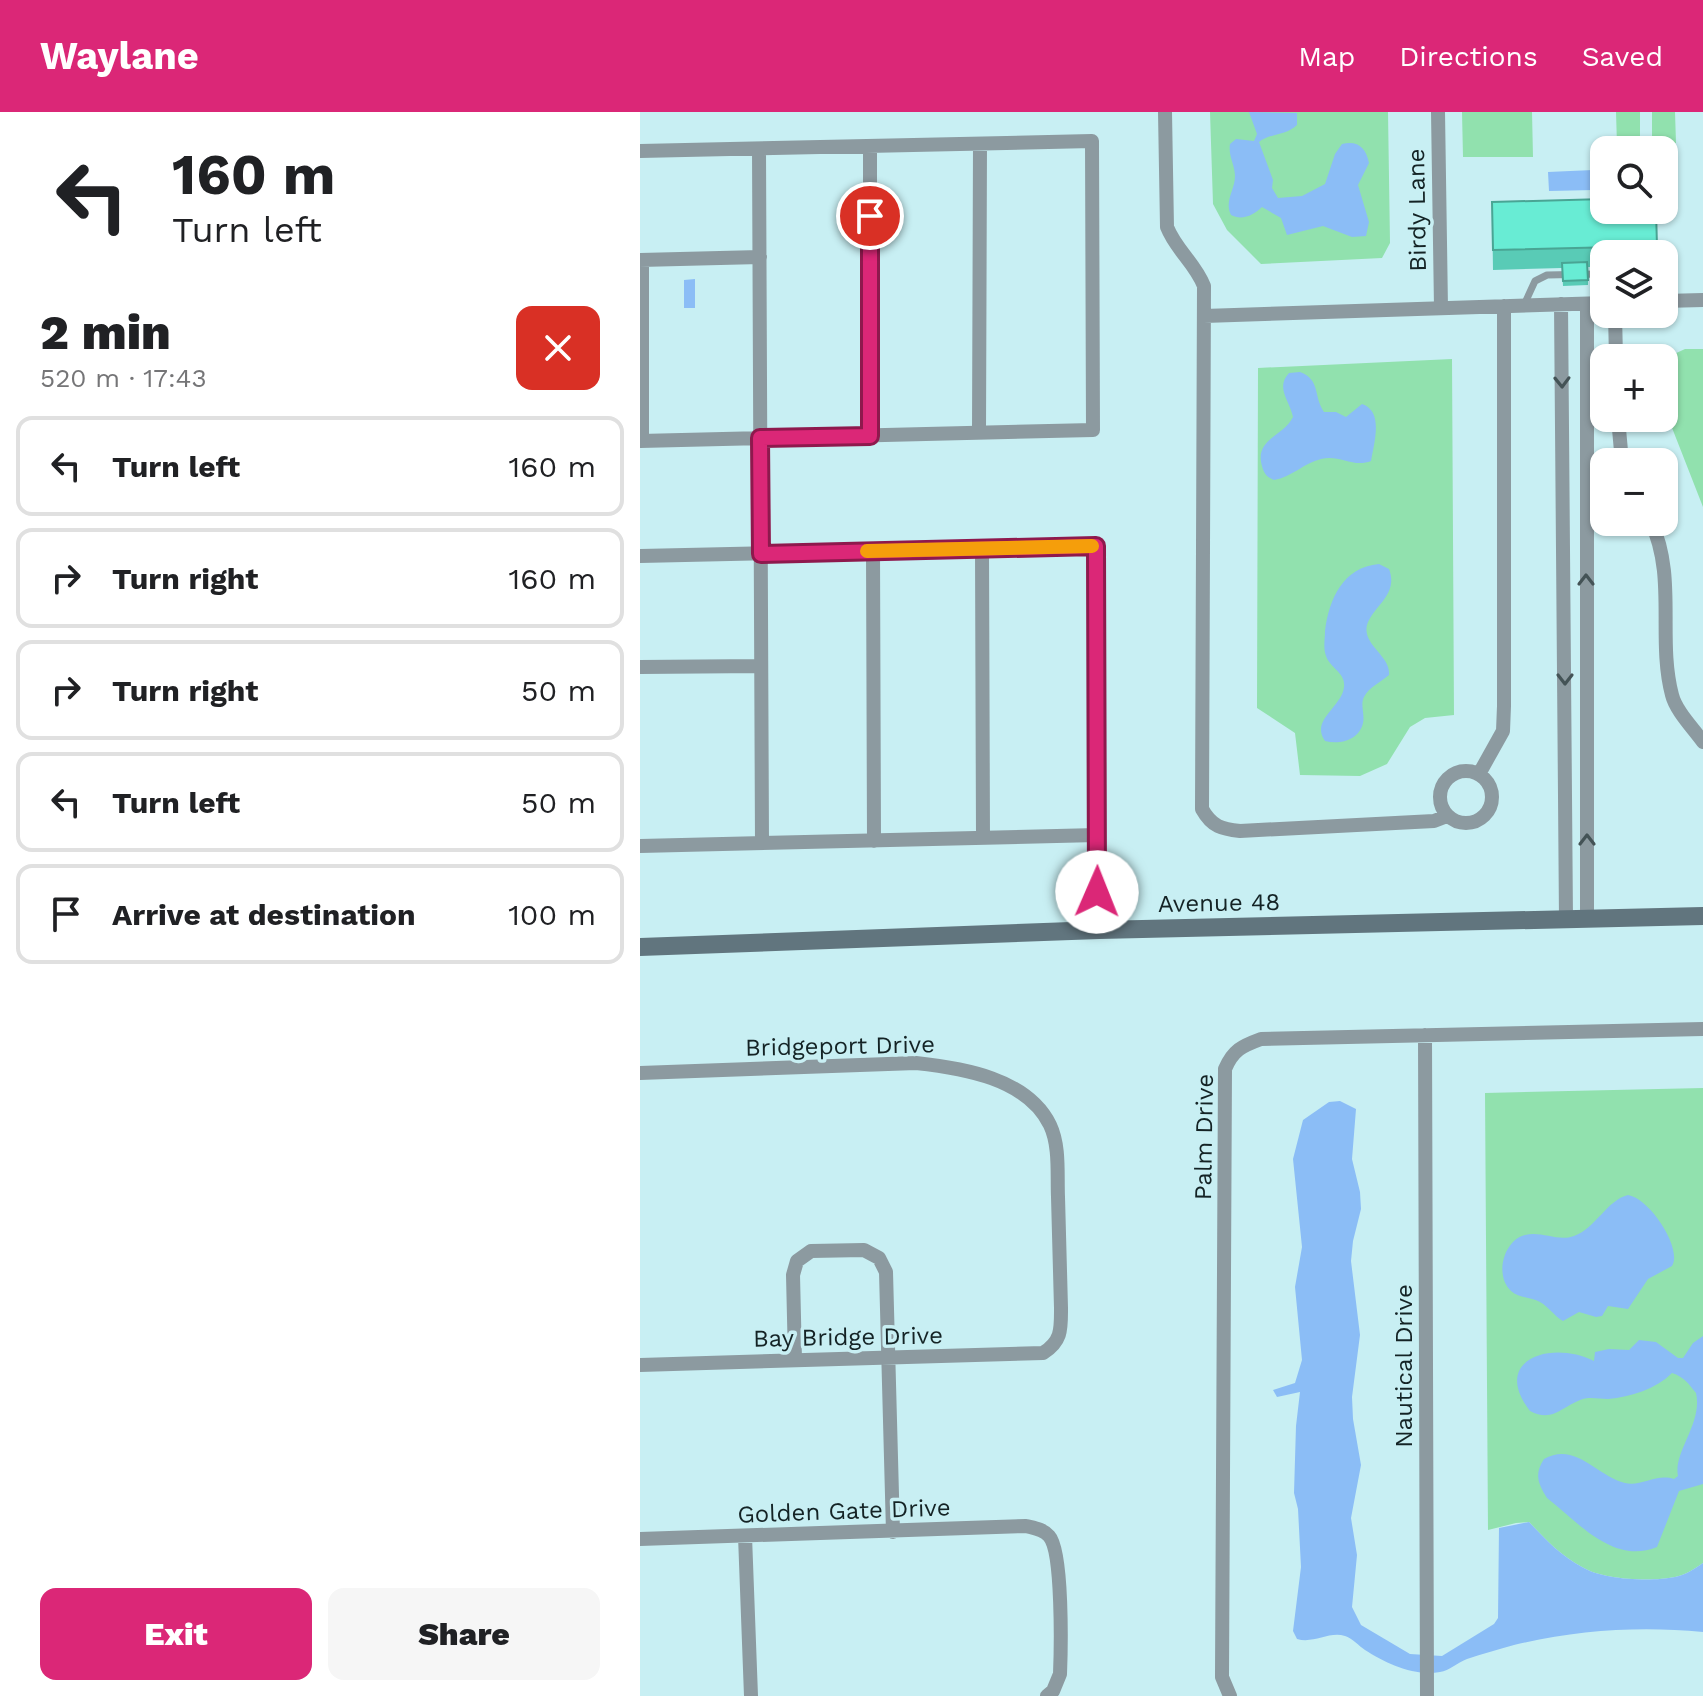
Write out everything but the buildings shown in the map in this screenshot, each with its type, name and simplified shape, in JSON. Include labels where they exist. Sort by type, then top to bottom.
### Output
[{"type":"main road","name":"Avenue 48","points":[[640,947],[1099,930],[1703,916]]},
{"type":"street","points":[[1165,112],[1167,227],[1173,244],[1197,270],[1204,286],[1202,809],[1208,820],[1219,828],[1240,831],[1434,821],[1447,816]]},
{"type":"street","name":"Birdy Lane","points":[[1438,112],[1441,308]]},
{"type":"street","points":[[640,151],[1092,141],[1093,430],[641,441],[641,260],[760,257]]},
{"type":"street","points":[[979,433],[980,144]]},
{"type":"street","points":[[870,146],[870,436]]},
{"type":"street","points":[[759,149],[762,843]]},
{"type":"street","points":[[1678,301],[1703,300]]},
{"type":"street","points":[[1561,304],[1566,919]]},
{"type":"street","points":[[1587,304],[1587,918]]},
{"type":"street","points":[[1204,316],[1590,304]]},
{"type":"street","points":[[1479,774],[1503,731],[1504,719],[1504,306]]},
{"type":"street","points":[[1657,536],[1663,552],[1669,675],[1673,698],[1703,742]]},
{"type":"street","points":[[640,556],[1096,546],[1099,930]]},
{"type":"street","points":[[982,549],[983,838]]},
{"type":"street","points":[[873,551],[874,841]]},
{"type":"street","points":[[640,667],[761,666]]},
{"type":"street","points":[[1463,770],[1479,774],[1490,787],[1492,796],[1487,812],[1472,822],[1455,821],[1447,816],[1439,801],[1442,784],[1454,773],[1463,770]]},
{"type":"street","points":[[640,846],[1097,835]]},
{"type":"street","name":"Palm Drive","points":[[1230,1696],[1222,1677],[1225,1069],[1239,1047],[1261,1039],[1703,1029]]},
{"type":"street","name":"Nautical Drive","points":[[1425,1035],[1427,1696]]},
{"type":"street","name":"Bridgeport Drive","points":[[640,1073],[916,1063],[950,1067],[1010,1086],[1033,1102],[1050,1125],[1057,1151],[1061,1329],[1055,1346]]},
{"type":"street","points":[[795,1360],[793,1275],[797,1261],[811,1251],[864,1250],[879,1258],[886,1272],[893,1532]]},
{"type":"street","name":"Bay Bridge Drive","points":[[640,1365],[1023,1355],[1043,1353],[1055,1346]]},
{"type":"street","name":"Golden Gate Drive","points":[[640,1539],[1026,1526],[1048,1534],[1057,1556],[1060,1644],[1060,1674],[1050,1693]]},
{"type":"street","points":[[745,1536],[751,1696]]},
{"type":"lane","points":[[1524,306],[1535,281],[1547,275],[1590,274]]},
{"type":"green space","points":[[1210,112],[1388,112],[1390,243],[1382,258],[1261,264],[1227,230],[1213,204]]},
{"type":"green space","points":[[1462,112],[1532,112],[1533,157],[1463,157]]},
{"type":"green space","points":[[1616,112],[1640,112],[1640,136],[1617,136]]},
{"type":"green space","points":[[1652,112],[1675,112],[1676,136],[1652,136]]},
{"type":"green space","points":[[1703,349],[1703,507],[1674,432],[1678,432],[1678,352]]},
{"type":"green space","points":[[1452,359],[1454,715],[1425,718],[1410,727],[1387,764],[1360,776],[1300,775],[1295,733],[1257,708],[1258,368]]},
{"type":"green space","points":[[1703,1088],[1703,1563],[1675,1577],[1641,1579],[1602,1575],[1574,1563],[1529,1522],[1488,1530],[1485,1093]]},
{"type":"water","points":[[1249,112],[1297,113],[1297,125],[1293,129],[1259,142],[1273,180],[1272,188],[1278,198],[1302,196],[1325,184],[1335,154],[1342,144],[1352,143],[1363,149],[1369,163],[1358,185],[1369,222],[1366,236],[1352,237],[1323,226],[1287,235],[1281,218],[1262,207],[1248,216],[1231,215],[1229,200],[1235,176],[1230,144],[1236,139],[1254,141],[1257,134]]},
{"type":"water","points":[[1590,170],[1590,190],[1549,191],[1548,172]]},
{"type":"water","points":[[695,279],[695,308],[684,308],[684,280]]},
{"type":"water","points":[[1300,372],[1314,384],[1324,412],[1336,412],[1346,417],[1362,404],[1373,413],[1376,428],[1371,461],[1358,463],[1328,458],[1274,480],[1266,475],[1262,466],[1262,450],[1293,417],[1283,384],[1289,373]]},
{"type":"water","points":[[1379,564],[1389,569],[1391,586],[1370,618],[1367,632],[1372,645],[1386,662],[1389,675],[1366,693],[1362,703],[1363,723],[1357,734],[1343,742],[1325,741],[1321,727],[1344,687],[1343,678],[1325,653],[1330,607],[1347,578],[1367,566]]},
{"type":"water","points":[[1340,1101],[1356,1109],[1352,1159],[1361,1209],[1351,1261],[1360,1335],[1352,1397],[1353,1419],[1361,1465],[1351,1518],[1357,1555],[1352,1607],[1361,1625],[1410,1654],[1442,1656],[1494,1624],[1498,1618],[1499,1528],[1529,1522],[1567,1558],[1602,1575],[1627,1579],[1665,1579],[1683,1575],[1703,1563],[1703,1632],[1655,1629],[1561,1636],[1502,1648],[1430,1673],[1391,1664],[1345,1636],[1297,1639],[1293,1631],[1301,1567],[1298,1509],[1294,1493],[1300,1392],[1277,1397],[1273,1390],[1295,1383],[1302,1360],[1295,1287],[1302,1247],[1293,1159],[1303,1120],[1329,1102]]},
{"type":"water","points":[[1628,1195],[1654,1214],[1668,1236],[1674,1258],[1672,1266],[1648,1279],[1628,1309],[1608,1306],[1602,1316],[1579,1312],[1563,1321],[1540,1302],[1511,1291],[1502,1268],[1507,1251],[1518,1238],[1531,1234],[1562,1238],[1574,1236],[1589,1227],[1614,1202]]},
{"type":"water","points":[[1703,1336],[1703,1484],[1679,1491],[1657,1547],[1641,1551],[1611,1546],[1584,1529],[1547,1498],[1538,1479],[1541,1464],[1544,1459],[1566,1454],[1625,1483],[1674,1479],[1678,1476],[1680,1457],[1695,1415],[1696,1393],[1683,1378],[1672,1373],[1651,1388],[1634,1394],[1608,1399],[1583,1399],[1545,1415],[1530,1411],[1520,1393],[1517,1378],[1522,1367],[1531,1359],[1545,1354],[1578,1355],[1594,1361],[1595,1352],[1629,1350],[1639,1340],[1656,1342],[1678,1358],[1683,1358],[1693,1343]]},
{"type":"slow traffic","points":[[867,551],[1092,546]]},
{"type":"route","points":[[870,216],[870,436],[760,438],[761,554],[1096,546],[1097,892]]}]
